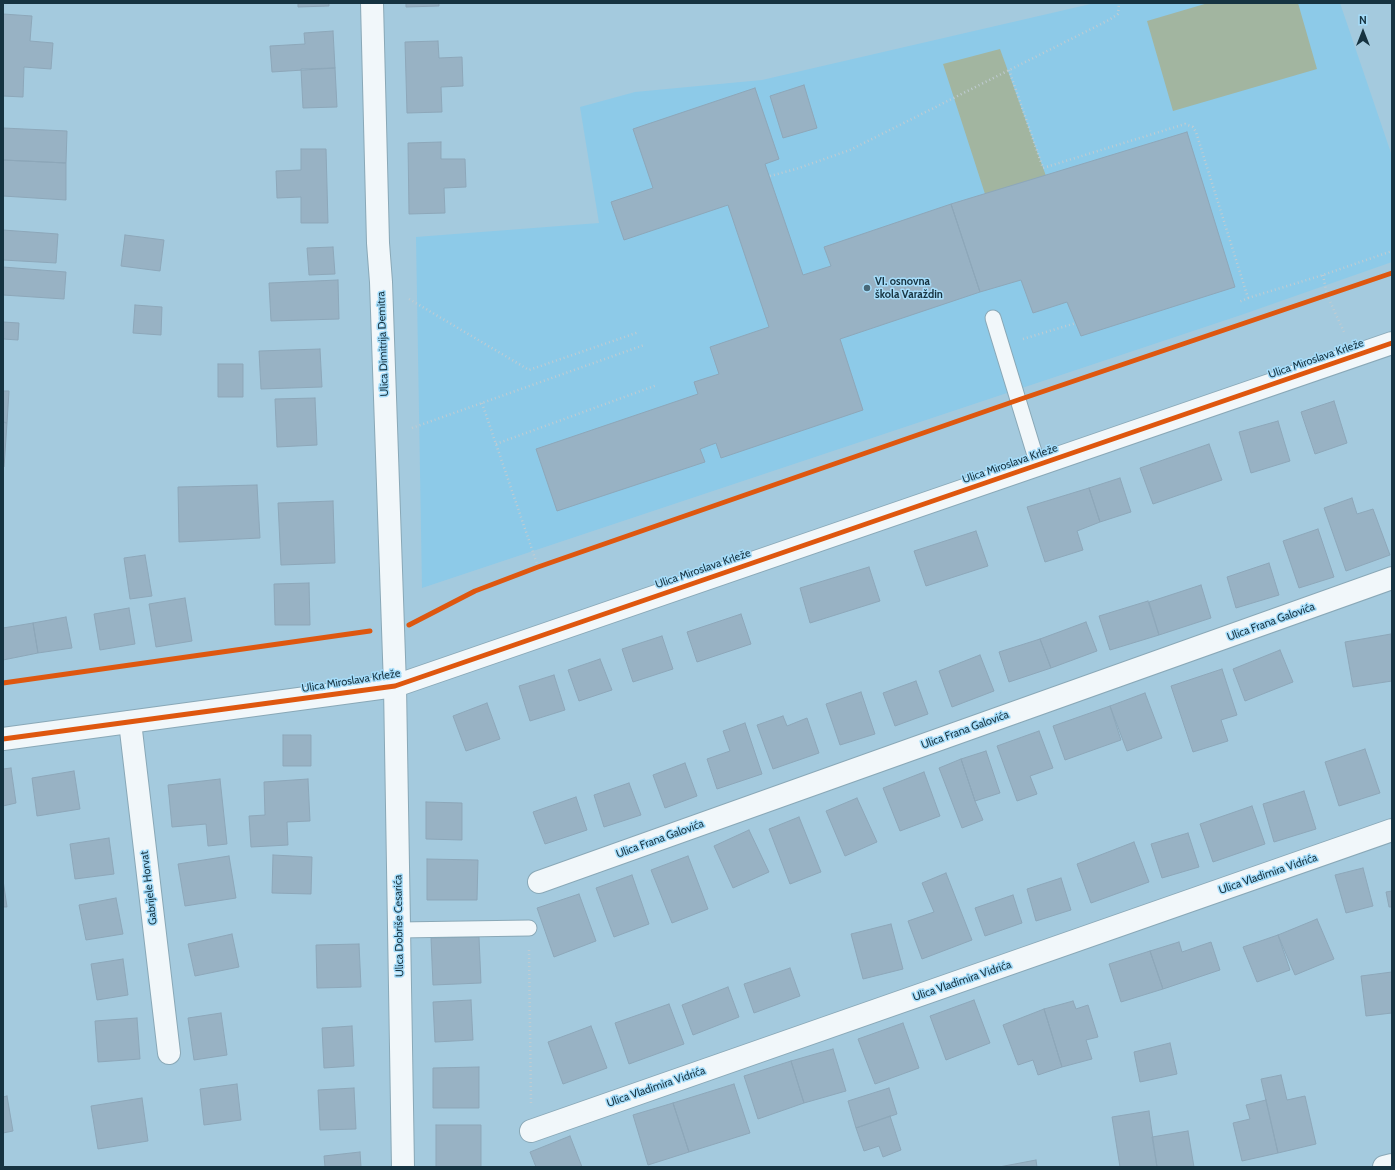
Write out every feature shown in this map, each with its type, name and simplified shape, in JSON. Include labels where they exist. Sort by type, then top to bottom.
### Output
[{"type":"street","name":"Ulica Dimitrija Demitra","points":[[372,3],[378,243],[395,686]]},
{"type":"street","name":"Ulica Miroslava Krleže","points":[[3,739],[395,686],[1392,343]]},
{"type":"street","name":"Ulica Frana Galovića","points":[[539,882],[1392,578]]},
{"type":"street","name":"Ulica Dobriše Cesarića","points":[[395,686],[403,1167]]},
{"type":"street","name":"Gabrijele Horvat","points":[[130,722],[169,1053]]},
{"type":"street","name":"Ulica Vladimira Vidrića","points":[[531,1131],[1392,830]]},
{"type":"street","points":[[1384,1167],[1392,1165]]},
{"type":"lane","points":[[993,318],[1038,465]]},
{"type":"lane","points":[[399,930],[529,928]]},
{"type":"path","points":[[770,176],[796,169],[850,150],[1109,20],[1118,14],[1119,3]]},
{"type":"path","points":[[1009,70],[1043,168],[1185,124],[1193,127],[1196,132],[1248,298]]},
{"type":"path","points":[[1239,302],[1392,251]]},
{"type":"path","points":[[1323,275],[1327,295],[1346,336]]},
{"type":"path","points":[[380,282],[529,370],[639,332]]},
{"type":"path","points":[[1320,298],[1334,293]]},
{"type":"path","points":[[1001,345],[1076,323]]},
{"type":"path","points":[[386,437],[644,345]]},
{"type":"path","points":[[496,444],[657,385]]},
{"type":"path","points":[[482,403],[538,567]]},
{"type":"path","points":[[531,570],[546,564]]},
{"type":"path","points":[[529,928],[531,1131]]},
{"type":"shaded area","name":"VI. osnovna škola Varaždin","points":[[1095,3],[1340,3],[1392,156],[1392,262],[1244,314],[422,588],[416,237],[599,223],[580,107],[635,92],[762,80]]},
{"type":"green space","points":[[1208,3],[1298,3],[1317,69],[1173,111],[1147,21]]},
{"type":"green space","points":[[1000,49],[1046,176],[985,194],[943,64]]},
{"type":"building","points":[[298,3],[329,3],[329,6],[298,7]]},
{"type":"building","points":[[406,3],[439,3],[439,6],[406,7]]},
{"type":"building","points":[[3,14],[32,16],[30,41],[53,43],[51,69],[24,67],[23,97],[3,96]]},
{"type":"building","points":[[333,31],[335,68],[272,72],[270,46],[305,44],[304,33]]},
{"type":"building","points":[[438,41],[439,58],[462,57],[463,86],[441,87],[442,112],[407,113],[405,42]]},
{"type":"building","points":[[335,68],[337,107],[303,108],[301,69]]},
{"type":"building","points":[[804,85],[817,128],[783,138],[770,96]]},
{"type":"building","points":[[755,88],[779,159],[765,164],[803,275],[831,266],[824,247],[951,204],[980,292],[840,339],[863,410],[721,458],[716,443],[700,449],[705,462],[557,511],[536,449],[698,394],[694,382],[719,374],[710,347],[769,327],[728,205],[624,240],[611,202],[653,188],[633,129]]},
{"type":"building","points":[[3,128],[67,131],[66,163],[3,160]]},
{"type":"building","points":[[1187,132],[1235,287],[1081,336],[1067,302],[1033,313],[1021,280],[980,292],[951,204]]},
{"type":"building","points":[[441,142],[441,159],[465,159],[466,187],[444,188],[445,213],[409,214],[408,143]]},
{"type":"building","points":[[301,149],[326,149],[328,223],[301,223],[301,197],[277,198],[276,171],[301,170]]},
{"type":"building","points":[[3,160],[66,163],[66,200],[3,196]]},
{"type":"building","points":[[3,230],[58,234],[56,263],[3,260]]},
{"type":"building","points":[[125,235],[164,240],[160,271],[121,266]]},
{"type":"building","points":[[333,247],[335,274],[309,275],[307,248]]},
{"type":"building","points":[[3,267],[66,272],[64,299],[3,295]]},
{"type":"building","points":[[338,280],[339,319],[271,321],[269,283]]},
{"type":"building","points":[[135,305],[162,307],[161,335],[133,333]]},
{"type":"building","points":[[3,322],[19,323],[18,340],[3,339]]},
{"type":"building","points":[[320,349],[322,387],[261,389],[259,351]]},
{"type":"building","points":[[218,364],[243,364],[243,397],[218,397]]},
{"type":"building","points":[[3,391],[9,391],[7,423],[3,422]]},
{"type":"building","points":[[315,398],[317,445],[277,447],[275,399]]},
{"type":"building","points":[[1334,401],[1347,443],[1315,454],[1301,412]]},
{"type":"building","points":[[1278,421],[1290,461],[1251,473],[1239,432]]},
{"type":"building","points":[[3,422],[7,423],[4,467],[3,467]]},
{"type":"building","points":[[1209,444],[1222,480],[1153,504],[1140,468]]},
{"type":"building","points":[[1120,478],[1131,512],[1100,522],[1089,488]]},
{"type":"building","points":[[257,485],[260,538],[179,542],[178,487]]},
{"type":"building","points":[[1089,488],[1100,522],[1077,531],[1083,550],[1045,562],[1027,507]]},
{"type":"building","points":[[1352,498],[1357,514],[1373,509],[1390,555],[1346,571],[1324,508]]},
{"type":"building","points":[[333,501],[335,563],[281,565],[278,503]]},
{"type":"building","points":[[1318,529],[1334,577],[1299,588],[1283,541]]},
{"type":"building","points":[[976,531],[988,566],[926,586],[914,551]]},
{"type":"building","points":[[145,555],[152,596],[130,599],[124,558]]},
{"type":"building","points":[[1269,563],[1279,595],[1236,608],[1227,577]]},
{"type":"building","points":[[869,567],[880,601],[810,623],[800,588]]},
{"type":"building","points":[[309,583],[310,625],[275,625],[274,584]]},
{"type":"building","points":[[1201,585],[1211,618],[1159,635],[1149,602]]},
{"type":"building","points":[[185,598],[192,641],[156,647],[149,604]]},
{"type":"building","points":[[1148,601],[1159,635],[1110,650],[1099,616]]},
{"type":"building","points":[[129,608],[135,644],[100,650],[94,614]]},
{"type":"building","points":[[741,614],[751,644],[697,662],[687,632]]},
{"type":"building","points":[[66,617],[72,648],[38,653],[33,623]]},
{"type":"building","points":[[1086,622],[1097,651],[1051,668],[1040,639]]},
{"type":"building","points":[[33,623],[38,653],[3,660],[3,628]]},
{"type":"building","points":[[1391,634],[1392,681],[1353,687],[1345,642]]},
{"type":"building","points":[[662,636],[673,669],[633,682],[622,649]]},
{"type":"building","points":[[1040,639],[1051,668],[1009,682],[999,652]]},
{"type":"building","points":[[1280,650],[1293,682],[1245,701],[1233,669]]},
{"type":"building","points":[[980,655],[994,691],[952,707],[939,671]]},
{"type":"building","points":[[600,659],[612,690],[579,701],[568,670]]},
{"type":"building","points":[[1222,669],[1237,715],[1221,720],[1228,741],[1193,752],[1171,686]]},
{"type":"building","points":[[554,675],[565,710],[530,721],[519,686]]},
{"type":"building","points":[[916,681],[928,714],[895,726],[883,693]]},
{"type":"building","points":[[861,692],[875,734],[840,745],[826,704]]},
{"type":"building","points":[[1145,693],[1162,738],[1127,751],[1110,706]]},
{"type":"building","points":[[487,703],[500,739],[466,751],[453,716]]},
{"type":"building","points":[[1110,706],[1121,740],[1065,760],[1053,726]]},
{"type":"building","points":[[783,716],[787,726],[807,718],[819,753],[773,769],[757,725]]},
{"type":"building","points":[[745,723],[762,774],[717,789],[707,759],[730,751],[723,731]]},
{"type":"building","points":[[1039,731],[1053,768],[1030,776],[1037,794],[1017,801],[997,746]]},
{"type":"building","points":[[283,735],[311,735],[311,766],[283,766]]},
{"type":"building","points":[[1365,749],[1380,793],[1339,806],[1325,762]]},
{"type":"building","points":[[986,751],[1000,793],[975,801],[961,759]]},
{"type":"building","points":[[961,759],[983,820],[962,828],[939,768]]},
{"type":"building","points":[[685,763],[697,796],[665,808],[653,775]]},
{"type":"building","points":[[11,768],[16,803],[3,806],[3,769]]},
{"type":"building","points":[[74,771],[80,809],[37,816],[32,778]]},
{"type":"building","points":[[924,772],[940,816],[900,831],[883,788]]},
{"type":"building","points":[[220,779],[227,844],[208,846],[206,824],[172,827],[168,785]]},
{"type":"building","points":[[308,779],[310,821],[287,822],[288,845],[251,847],[249,816],[265,815],[264,782]]},
{"type":"building","points":[[629,783],[641,815],[604,827],[594,795]]},
{"type":"building","points":[[1304,791],[1316,829],[1274,842],[1263,804]]},
{"type":"building","points":[[576,797],[587,830],[545,844],[533,812]]},
{"type":"building","points":[[857,798],[877,842],[845,856],[826,811]]},
{"type":"building","points":[[426,802],[462,803],[462,840],[426,839]]},
{"type":"building","points":[[1252,806],[1265,844],[1213,862],[1200,824]]},
{"type":"building","points":[[799,817],[821,872],[790,884],[769,829]]},
{"type":"building","points":[[749,830],[769,872],[733,888],[714,846]]},
{"type":"building","points":[[1188,833],[1199,867],[1162,878],[1151,844]]},
{"type":"building","points":[[109,838],[114,874],[75,879],[70,844]]},
{"type":"building","points":[[1134,842],[1149,882],[1091,903],[1077,864]]},
{"type":"building","points":[[273,855],[312,857],[311,894],[272,893]]},
{"type":"building","points":[[229,856],[236,898],[185,906],[178,864]]},
{"type":"building","points":[[688,856],[708,909],[672,923],[651,870]]},
{"type":"building","points":[[427,859],[478,860],[477,900],[427,900]]},
{"type":"building","points":[[1363,868],[1373,906],[1346,913],[1335,875]]},
{"type":"building","points":[[946,873],[972,940],[922,959],[908,921],[934,912],[922,883]]},
{"type":"building","points":[[632,875],[649,924],[614,937],[596,888]]},
{"type":"building","points":[[1061,878],[1071,910],[1036,921],[1027,889]]},
{"type":"building","points":[[3,880],[7,907],[3,907]]},
{"type":"building","points":[[1392,891],[1392,907],[1389,907],[1386,892]]},
{"type":"building","points":[[579,894],[596,941],[554,957],[537,908]]},
{"type":"building","points":[[1013,895],[1022,923],[985,936],[975,908]]},
{"type":"building","points":[[116,898],[123,934],[86,940],[79,905]]},
{"type":"building","points":[[1317,919],[1334,959],[1295,975],[1278,935]]},
{"type":"building","points":[[891,924],[903,969],[863,979],[851,934]]},
{"type":"building","points":[[232,934],[239,967],[195,976],[188,944]]},
{"type":"building","points":[[1278,935],[1290,970],[1257,982],[1243,947]]},
{"type":"building","points":[[479,937],[481,983],[433,985],[431,938]]},
{"type":"building","points":[[1179,942],[1182,952],[1211,942],[1220,970],[1163,989],[1150,951]]},
{"type":"building","points":[[359,944],[361,987],[317,988],[316,945]]},
{"type":"building","points":[[1150,951],[1163,989],[1121,1002],[1109,964]]},
{"type":"building","points":[[123,959],[128,995],[97,1000],[91,964]]},
{"type":"building","points":[[790,968],[800,996],[754,1013],[744,984]]},
{"type":"building","points":[[1392,972],[1392,1013],[1366,1016],[1361,976]]},
{"type":"building","points":[[728,987],[739,1017],[693,1035],[682,1005]]},
{"type":"building","points":[[471,1000],[473,1040],[435,1042],[433,1002]]},
{"type":"building","points":[[974,1000],[990,1043],[946,1060],[930,1016]]},
{"type":"building","points":[[1073,1001],[1076,1009],[1088,1005],[1098,1037],[1086,1040],[1092,1059],[1062,1067],[1044,1009]]},
{"type":"building","points":[[669,1004],[684,1044],[629,1064],[615,1023]]},
{"type":"building","points":[[1044,1009],[1062,1067],[1038,1075],[1033,1060],[1018,1065],[1003,1025]]},
{"type":"building","points":[[221,1013],[227,1055],[194,1060],[188,1018]]},
{"type":"building","points":[[137,1018],[140,1059],[98,1062],[95,1021]]},
{"type":"building","points":[[903,1023],[919,1068],[875,1084],[858,1039]]},
{"type":"building","points":[[352,1026],[354,1066],[324,1068],[322,1028]]},
{"type":"building","points":[[591,1026],[607,1068],[563,1084],[548,1042]]},
{"type":"building","points":[[1170,1043],[1177,1074],[1140,1082],[1134,1052]]},
{"type":"building","points":[[833,1049],[846,1091],[804,1103],[791,1061]]},
{"type":"building","points":[[791,1061],[804,1103],[758,1119],[744,1076]]},
{"type":"building","points":[[479,1067],[479,1108],[433,1108],[433,1068]]},
{"type":"building","points":[[1281,1075],[1287,1100],[1305,1096],[1316,1144],[1278,1153],[1261,1079]]},
{"type":"building","points":[[237,1084],[241,1120],[204,1125],[200,1089]]},
{"type":"building","points":[[734,1084],[750,1133],[689,1152],[673,1103]]},
{"type":"building","points":[[354,1088],[356,1129],[320,1130],[318,1090]]},
{"type":"building","points":[[889,1088],[897,1114],[856,1128],[848,1101]]},
{"type":"building","points":[[7,1096],[13,1131],[3,1133],[3,1097]]},
{"type":"building","points":[[142,1098],[148,1141],[98,1149],[91,1106]]},
{"type":"building","points":[[1266,1100],[1278,1153],[1242,1161],[1233,1123],[1250,1119],[1246,1105]]},
{"type":"building","points":[[673,1103],[689,1152],[648,1165],[633,1115]]},
{"type":"building","points":[[1149,1111],[1157,1167],[1120,1167],[1112,1117]]},
{"type":"building","points":[[890,1116],[901,1150],[883,1157],[879,1146],[864,1151],[856,1128]]},
{"type":"building","points":[[436,1125],[481,1125],[481,1167],[436,1167]]},
{"type":"building","points":[[1188,1131],[1194,1167],[1157,1167],[1152,1137]]},
{"type":"building","points":[[570,1136],[582,1167],[536,1167],[530,1152]]},
{"type":"building","points":[[360,1152],[361,1167],[325,1167],[324,1156]]},
{"type":"building","points":[[1036,1160],[1037,1167],[999,1167]]},
{"type":"cycle path","points":[[409,625],[475,591],[538,567],[1018,400],[1392,273]]},
{"type":"cycle path","points":[[3,739],[395,686],[1392,343]]},
{"type":"cycle path","points":[[3,683],[370,631]]},
{"type":"place","name":"VI. osnovna škola Varaždin","points":[[867,288]]}]
